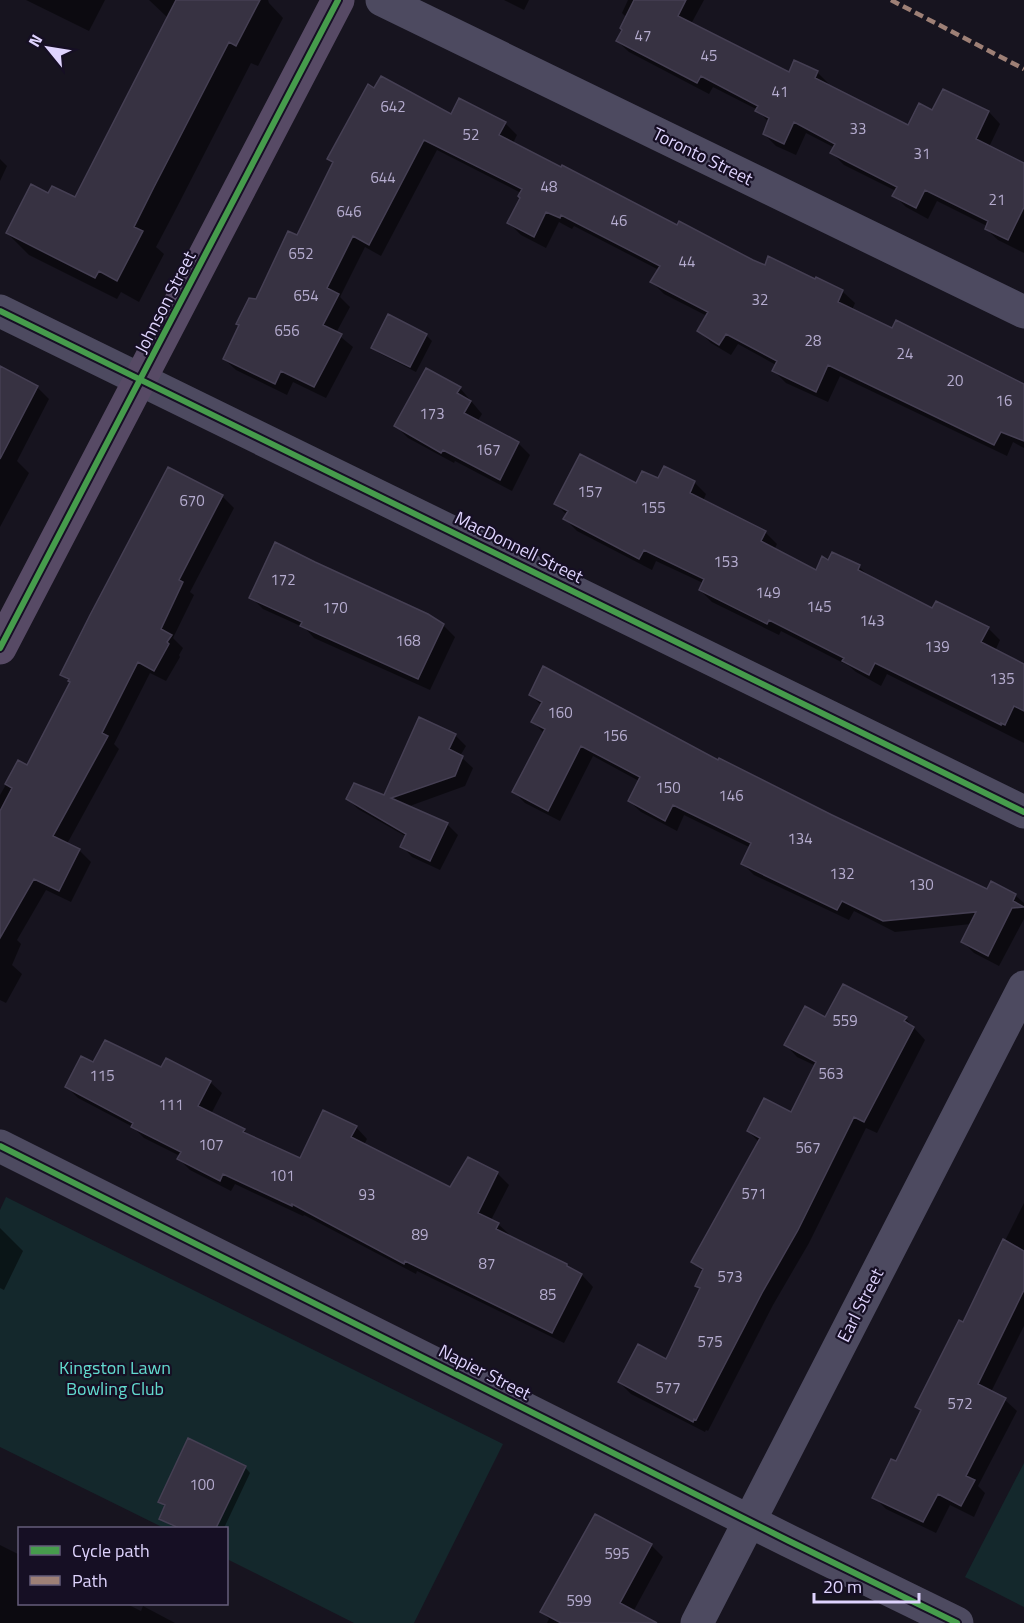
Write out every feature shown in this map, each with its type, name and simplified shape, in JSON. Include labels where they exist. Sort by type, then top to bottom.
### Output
[{"type":"main road","name":"Johnson Street","points":[[0,648],[339,0]]},
{"type":"street","name":"Toronto Street","points":[[382,0],[1024,312]]},
{"type":"street","name":"MacDonnell Street","points":[[0,311],[1024,812]]},
{"type":"street","name":"Earl Street","points":[[697,1623],[1024,987]]},
{"type":"street","name":"Napier Street","points":[[0,1146],[957,1623]]},
{"type":"green space","name":"Kingston Lawn Bowling Club","points":[[6,1197],[503,1444],[414,1623],[354,1623],[228,1560],[228,1527],[162,1527],[0,1447],[0,1210]]},
{"type":"green space","points":[[1024,1463],[1024,1607],[965,1577]]},
{"type":"building","points":[[176,0],[260,0],[236,46],[229,42],[154,187],[134,227],[143,231],[117,281],[99,271],[95,278],[6,233],[31,184],[48,193],[52,186],[75,197]]},
{"type":"building","points":[[634,0],[686,0],[678,16],[789,72],[794,60],[818,71],[815,78],[908,125],[919,103],[932,110],[943,89],[989,111],[976,139],[1024,163],[1024,207],[1008,240],[985,229],[988,221],[925,190],[916,208],[892,196],[897,187],[830,153],[835,144],[794,122],[784,144],[763,134],[769,118],[755,111],[758,106],[701,76],[697,83],[616,41]]},
{"type":"building","points":[[381,76],[451,114],[459,98],[506,122],[499,135],[561,167],[562,165],[677,225],[679,221],[753,260],[765,265],[768,256],[815,279],[816,277],[843,290],[838,302],[892,328],[896,320],[1024,384],[1024,441],[1001,432],[994,445],[828,365],[816,392],[772,371],[777,361],[726,334],[719,345],[697,331],[708,312],[650,282],[660,266],[561,215],[560,218],[546,212],[534,237],[507,223],[520,198],[518,196],[522,189],[424,140],[369,245],[353,236],[327,288],[339,294],[323,325],[342,334],[314,387],[281,371],[275,384],[223,359],[249,298],[256,299],[288,231],[297,235],[333,162],[327,159],[368,84],[374,88]]},
{"type":"building","points":[[388,314],[427,334],[410,367],[371,348]]},
{"type":"building","points":[[0,366],[38,386],[0,459]]},
{"type":"building","points":[[426,368],[461,387],[457,393],[471,401],[464,413],[519,442],[500,480],[443,450],[441,453],[394,426]]},
{"type":"building","points":[[580,454],[636,483],[642,471],[658,478],[664,466],[695,481],[690,493],[766,531],[761,541],[816,570],[822,556],[828,560],[832,552],[860,565],[858,570],[932,608],[936,601],[989,627],[981,642],[1024,664],[1024,711],[1014,706],[1005,725],[1001,723],[1001,725],[875,663],[869,675],[842,661],[844,658],[769,620],[767,624],[699,590],[704,579],[644,550],[639,559],[563,519],[568,511],[554,504]]},
{"type":"building","points":[[168,467],[223,495],[179,580],[183,582],[161,629],[172,635],[167,642],[169,644],[154,671],[138,662],[102,733],[108,736],[53,836],[80,849],[59,891],[34,879],[0,938],[0,811],[12,788],[5,784],[18,760],[27,765],[70,682],[69,679],[60,675]]},
{"type":"building","points":[[275,542],[428,614],[444,624],[418,679],[300,626],[302,622],[249,598]]},
{"type":"building","points":[[543,666],[718,760],[719,758],[832,815],[987,889],[991,881],[1016,894],[1013,901],[1024,907],[1012,908],[988,956],[961,942],[976,912],[883,921],[842,901],[837,910],[741,864],[751,843],[673,805],[665,821],[628,801],[640,777],[581,746],[548,811],[512,792],[545,729],[531,722],[542,702],[529,695]]},
{"type":"building","points":[[419,717],[456,734],[449,749],[463,756],[455,776],[391,798],[448,823],[430,861],[400,847],[406,834],[346,799],[354,783],[384,795]]},
{"type":"building","points":[[843,984],[907,1017],[904,1021],[914,1027],[864,1122],[854,1117],[798,1230],[693,1422],[618,1382],[638,1344],[666,1359],[700,1288],[695,1286],[703,1269],[691,1262],[760,1138],[747,1131],[764,1098],[791,1112],[816,1062],[784,1045],[805,1006],[825,1017]]},
{"type":"building","points":[[105,1040],[161,1067],[166,1058],[211,1081],[198,1106],[245,1129],[243,1132],[300,1158],[323,1110],[357,1126],[351,1137],[450,1187],[468,1157],[498,1172],[478,1213],[499,1223],[496,1229],[567,1264],[582,1274],[552,1333],[405,1261],[404,1264],[292,1204],[292,1206],[223,1174],[220,1181],[177,1159],[181,1152],[131,1127],[133,1123],[65,1087],[81,1056],[93,1062]]},
{"type":"building","points":[[1003,1239],[1024,1251],[1024,1290],[978,1384],[1006,1398],[966,1476],[975,1480],[961,1506],[938,1494],[923,1522],[872,1498],[891,1459],[896,1461],[921,1410],[915,1407],[959,1320],[963,1322]]},
{"type":"building","name":"Kingston Lawn Bowling Club","points":[[188,1438],[246,1466],[216,1527],[177,1527],[159,1519],[165,1505],[158,1502]]},
{"type":"building","points":[[595,1514],[652,1544],[620,1603],[657,1623],[561,1623],[540,1612]]},
{"type":"marked path","points":[[891,0],[1024,69]]},
{"type":"cycle path","points":[[0,648],[338,0]]},
{"type":"cycle path","points":[[0,311],[1024,812]]},
{"type":"cycle path","points":[[0,1146],[957,1623]]}]
